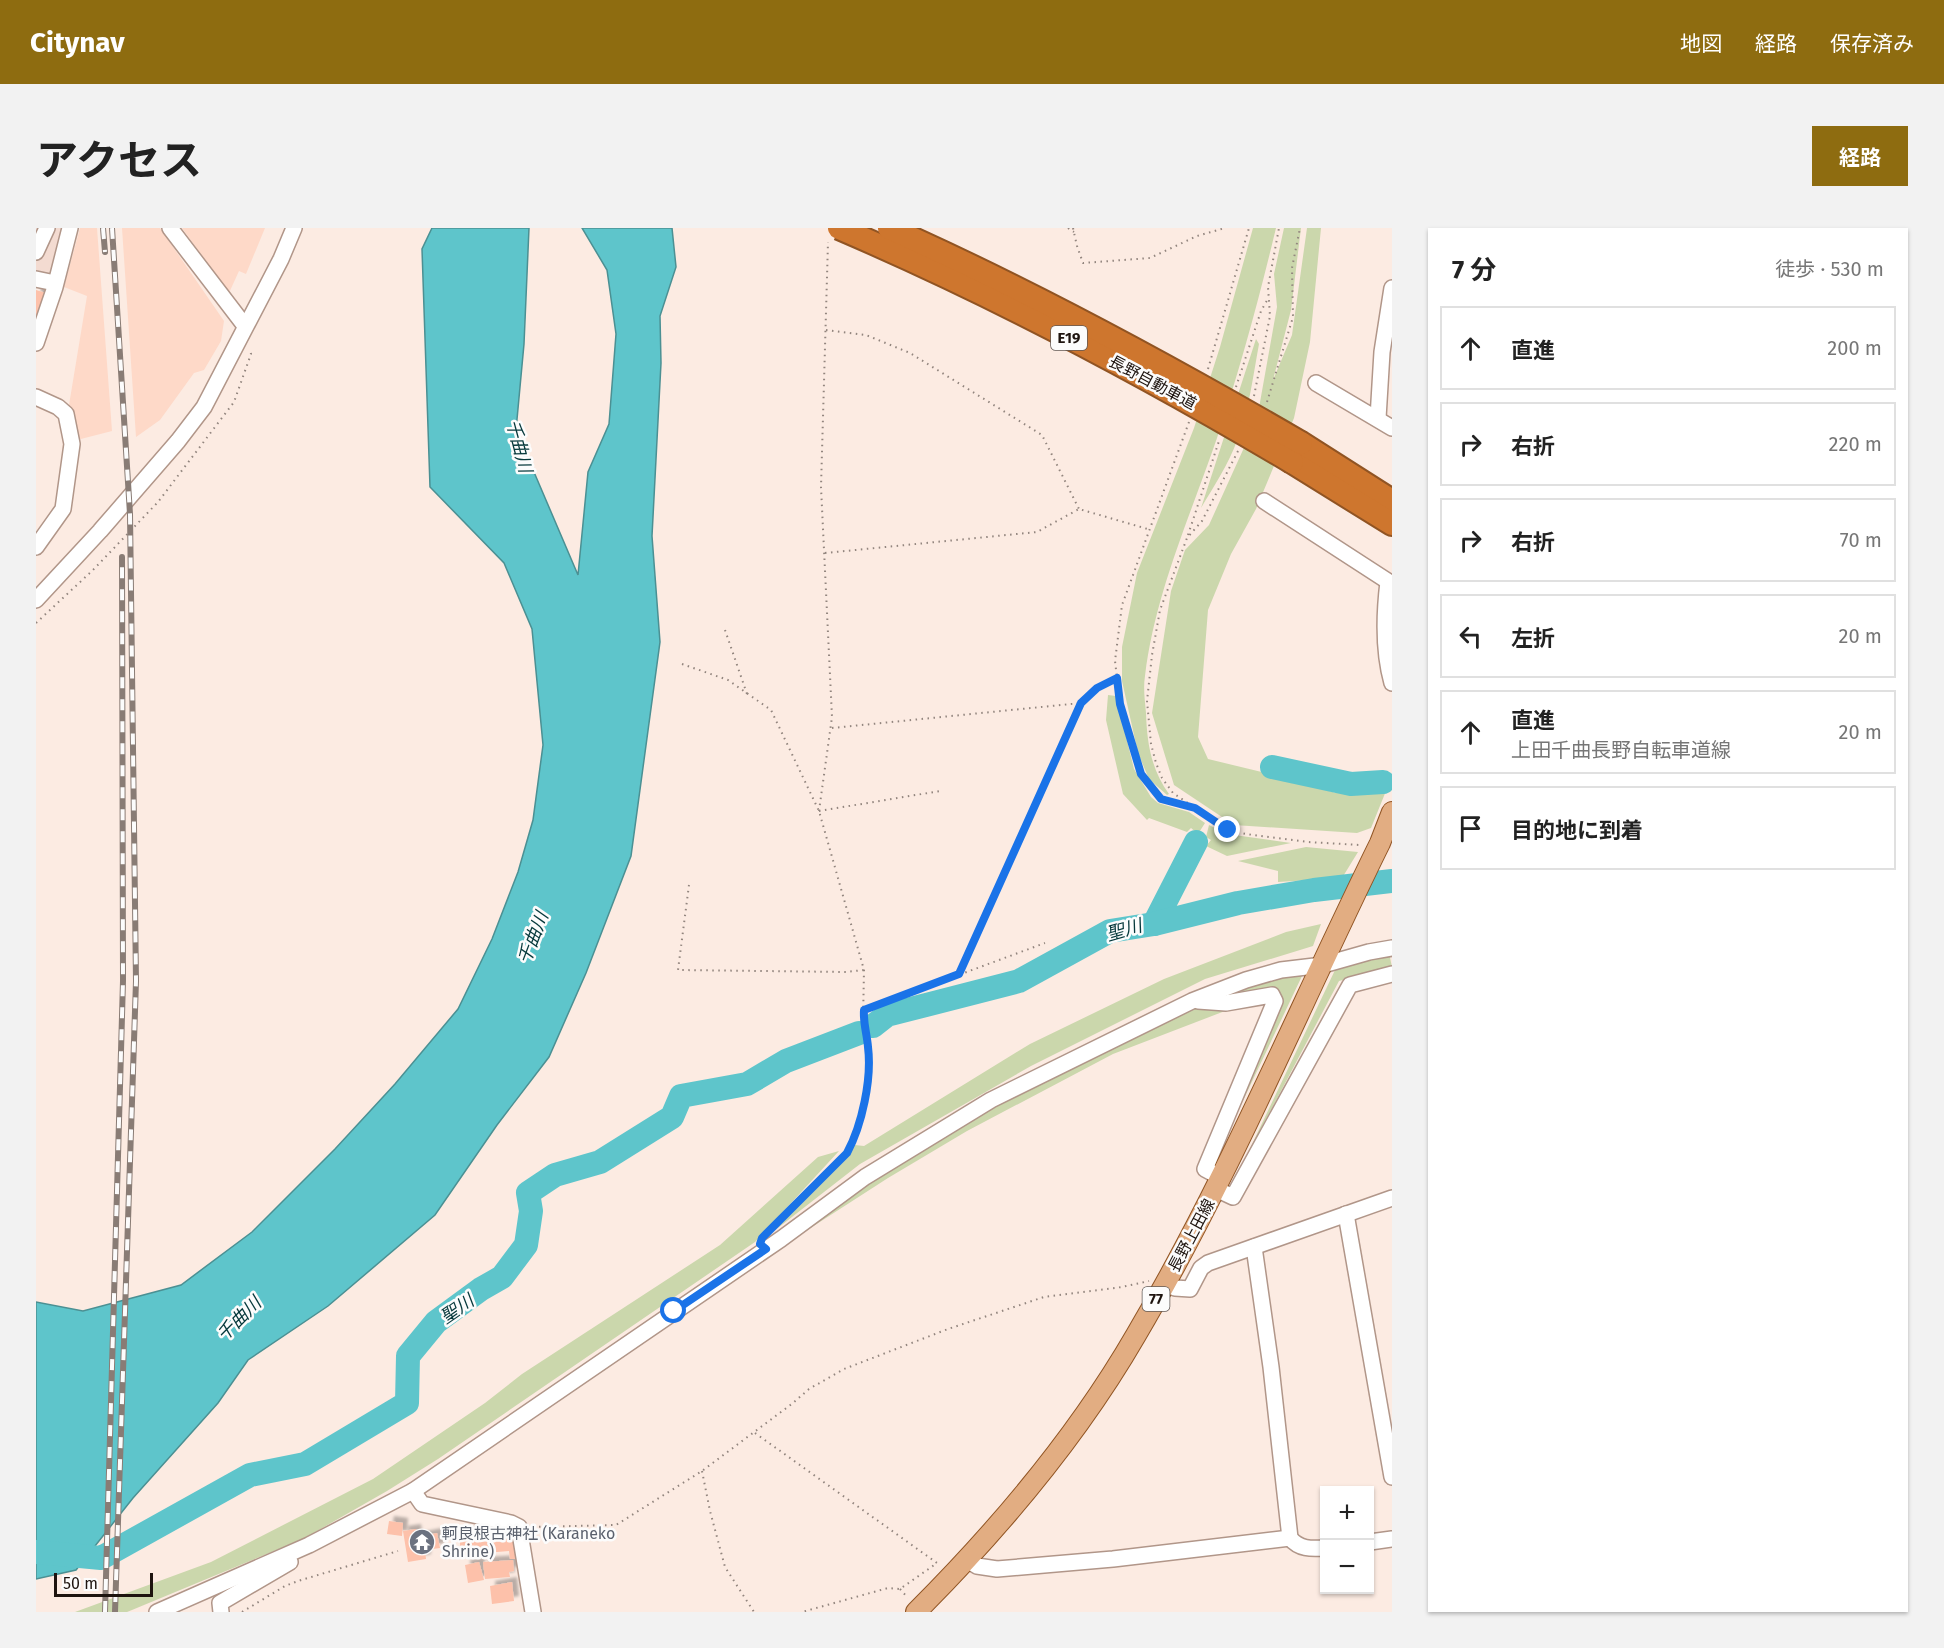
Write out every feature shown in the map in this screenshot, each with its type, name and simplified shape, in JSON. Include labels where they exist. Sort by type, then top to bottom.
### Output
[{"type":"highway","name":"長野自動車道","points":[[889,228],[1079,320],[1224,398],[1392,524]]},
{"type":"highway","name":"長野自動車道","points":[[834,232],[946,276],[1071,339],[1213,415],[1297,452],[1392,501]]},
{"type":"main road","name":"長野上田線","points":[[916,1612],[967,1560],[1020,1499],[1090,1405],[1136,1336],[1219,1183],[1333,944],[1392,812]]},
{"type":"street","points":[[36,252],[46,228]]},
{"type":"street","points":[[36,344],[56,283],[70,228]]},
{"type":"street","points":[[170,228],[245,326]]},
{"type":"street","points":[[36,600],[100,531],[204,407],[281,259],[294,228]]},
{"type":"street","points":[[36,279],[56,283]]},
{"type":"street","points":[[1378,418],[1382,352],[1392,288]]},
{"type":"street","points":[[1316,383],[1392,428]]},
{"type":"street","points":[[36,397],[58,407],[66,414],[72,444],[63,509],[36,547]]},
{"type":"street","points":[[1264,501],[1390,583],[1385,609],[1387,666],[1392,683]]},
{"type":"street","points":[[158,1612],[309,1545],[413,1491],[766,1249],[865,1177],[991,1100],[1192,1001],[1264,974],[1323,965],[1392,948]]},
{"type":"street","points":[[1192,1001],[1226,1003],[1272,995],[1275,1001],[1205,1169],[1233,1197],[1350,985],[1392,974]]},
{"type":"street","points":[[1165,1284],[1190,1290],[1201,1268],[1208,1263],[1392,1198]]},
{"type":"street","points":[[1346,1214],[1392,1477]]},
{"type":"street","points":[[1254,1246],[1271,1367],[1290,1538],[1296,1545],[1310,1549],[1320,1548]]},
{"type":"street","points":[[413,1491],[422,1504],[511,1523],[519,1527],[533,1612]]},
{"type":"street","points":[[967,1560],[977,1566],[997,1569],[1113,1559],[1290,1538]]},
{"type":"street","points":[[1374,1541],[1392,1539]]},
{"type":"street","points":[[221,1612],[220,1603],[302,1555],[309,1545]]},
{"type":"path","points":[[1068,228],[1074,230],[1083,263],[1149,258],[1197,236],[1225,228]]},
{"type":"path","points":[[1206,375],[1249,228]]},
{"type":"path","points":[[1252,402],[1270,316],[1268,287],[1279,228]]},
{"type":"path","points":[[1267,405],[1293,316],[1292,268],[1300,228]]},
{"type":"path","points":[[819,811],[831,728],[821,487],[826,330],[834,232]]},
{"type":"path","points":[[36,623],[93,570],[158,502],[234,402],[251,354],[245,326]]},
{"type":"path","points":[[826,330],[866,334],[910,353],[1042,435],[1079,509]]},
{"type":"path","points":[[1192,413],[1122,605],[1115,661],[1120,704],[1141,774],[1161,799],[1195,808]]},
{"type":"path","points":[[1239,447],[1236,458],[1202,521],[1187,538],[1160,610],[1147,701],[1151,744],[1156,763],[1162,778],[1173,793],[1228,830],[1246,834],[1378,846]]},
{"type":"path","points":[[825,553],[1037,532],[1079,509],[1151,530]]},
{"type":"path","points":[[726,630],[747,694]]},
{"type":"path","points":[[682,664],[728,680],[771,710],[819,811],[864,970],[863,1021],[868,1047],[869,1076],[854,1140],[847,1153],[762,1238],[760,1244],[766,1249]]},
{"type":"path","points":[[959,974],[1081,703],[1097,688],[1117,678]]},
{"type":"path","points":[[831,728],[1081,703]]},
{"type":"path","points":[[819,811],[940,791]]},
{"type":"path","points":[[689,885],[678,970],[846,972],[864,970]]},
{"type":"path","points":[[864,1010],[1045,943]]},
{"type":"path","points":[[519,1527],[616,1525],[702,1471],[809,1389],[844,1369],[948,1329],[1044,1297],[1122,1287],[1152,1280],[1165,1284]]},
{"type":"path","points":[[754,1433],[937,1563],[900,1589],[888,1588],[802,1612]]},
{"type":"path","points":[[702,1471],[725,1567],[754,1612]]},
{"type":"path","points":[[242,1612],[292,1584],[398,1551]]},
{"type":"shaded area","points":[[36,228],[63,228],[48,291],[36,287]]},
{"type":"shaded area","points":[[80,228],[97,228],[112,431],[77,440],[69,405],[87,296],[64,287]]},
{"type":"shaded area","points":[[122,228],[160,228],[224,321],[221,341],[204,370],[194,373],[160,420],[136,437]]},
{"type":"shaded area","points":[[182,228],[265,228],[246,274],[239,271],[229,293]]},
{"type":"green space","points":[[1253,228],[1276,228],[1234,386],[1165,585],[1145,676],[1147,735],[1154,765],[1169,794],[1167,795],[1149,779],[1138,753],[1122,681],[1122,647],[1137,573],[1194,428],[1220,347]]},
{"type":"green space","points":[[1284,228],[1301,228],[1291,310],[1273,380],[1292,335],[1307,228],[1321,228],[1310,342],[1294,418],[1256,509],[1231,554],[1208,610],[1198,737],[1208,759],[1336,793],[1386,791],[1371,828],[1357,833],[1234,825],[1174,785],[1152,713],[1171,591],[1185,550],[1209,525],[1257,419],[1277,307],[1274,274]]},
{"type":"green space","points":[[1256,339],[1259,344],[1245,418],[1229,458],[1201,508]]},
{"type":"green space","points":[[1108,695],[1116,696],[1134,769],[1151,797],[1158,803],[1189,812],[1205,823],[1198,834],[1191,828],[1187,832],[1149,818],[1147,820],[1123,794],[1106,720]]},
{"type":"green space","points":[[1209,825],[1227,834],[1291,843],[1227,856],[1206,846],[1211,840],[1206,837]]},
{"type":"green space","points":[[1306,847],[1358,852],[1342,878],[1278,882],[1278,871],[1238,861]]},
{"type":"green space","points":[[1321,924],[1313,946],[1205,979],[1031,1066],[860,1164],[774,1231],[855,1145],[864,1146],[1030,1044],[1164,979],[1286,932]]},
{"type":"green space","points":[[1389,953],[1392,967],[1339,981],[1245,1159],[1336,968]]},
{"type":"green space","points":[[1294,972],[1302,976],[1222,1145],[1280,1003],[1279,990],[1209,1000]]},
{"type":"green space","points":[[1238,1006],[1113,1054],[967,1131],[888,1178],[722,1285],[860,1184],[969,1118],[1195,1008]]},
{"type":"green space","points":[[839,1151],[755,1242],[438,1459],[387,1491],[303,1539],[127,1612],[75,1612],[211,1562],[373,1479],[485,1403],[522,1374],[720,1245],[818,1157]]},
{"type":"water","name":"千曲川","points":[[432,228],[529,228],[524,344],[516,430],[578,575],[588,472],[609,424],[616,334],[607,270],[582,228],[672,228],[676,267],[660,316],[661,363],[652,536],[660,642],[631,856],[586,973],[549,1057],[497,1125],[435,1215],[328,1306],[248,1360],[218,1403],[133,1498],[76,1570],[36,1579],[36,1302],[83,1311],[181,1285],[252,1232],[335,1149],[395,1084],[458,1009],[492,939],[518,872],[533,820],[543,745],[532,629],[504,563],[430,487],[422,249]]},
{"type":"building","points":[[36,290],[46,293],[36,321]]},
{"type":"building","points":[[389,1521],[403,1523],[402,1536],[387,1534]]},
{"type":"building","name":"軻良根古神社 (Karaneko Shrine)","points":[[416,1529],[417,1537],[437,1533],[440,1548],[425,1550],[426,1559],[408,1562],[403,1531]]},
{"type":"building","points":[[490,1530],[491,1537],[516,1533],[518,1559],[510,1559],[509,1551],[461,1555],[459,1533]]},
{"type":"building","points":[[513,1560],[514,1571],[509,1572],[510,1577],[485,1579],[483,1562]]},
{"type":"building","points":[[479,1562],[484,1580],[468,1583],[465,1565]]},
{"type":"building","points":[[512,1582],[514,1601],[492,1604],[490,1586]]},
{"type":"waterway","points":[[1272,767],[1351,784],[1383,782]]},
{"type":"waterway","points":[[1154,924],[1196,842]]},
{"type":"waterway","name":"聖川","points":[[873,1026],[887,1015],[1019,981],[1110,931],[1154,924],[1238,903],[1314,890],[1392,881]]},
{"type":"waterway","name":"聖川","points":[[36,1552],[101,1558],[250,1475],[305,1464],[407,1403],[408,1356],[436,1322],[481,1289],[502,1277],[526,1245],[531,1211],[528,1193],[555,1175],[600,1162],[672,1117],[681,1096],[747,1084],[786,1061],[859,1033]]},
{"type":"railway","points":[[103,228],[105,252]]},
{"type":"railway","points":[[112,228],[130,514],[136,981],[115,1612]]},
{"type":"railway","points":[[105,1612],[123,981],[122,557]]},
{"type":"place","name":"軻良根古神社 (Karaneko Shrine)","points":[[422,1542]]},
{"type":"route","points":[[674,1311],[766,1249],[760,1244],[762,1238],[847,1153],[854,1140],[869,1076],[868,1047],[863,1021],[864,1010],[959,974],[1081,703],[1097,688],[1117,678],[1120,704],[1141,774],[1161,799],[1195,808],[1228,830]]}]
